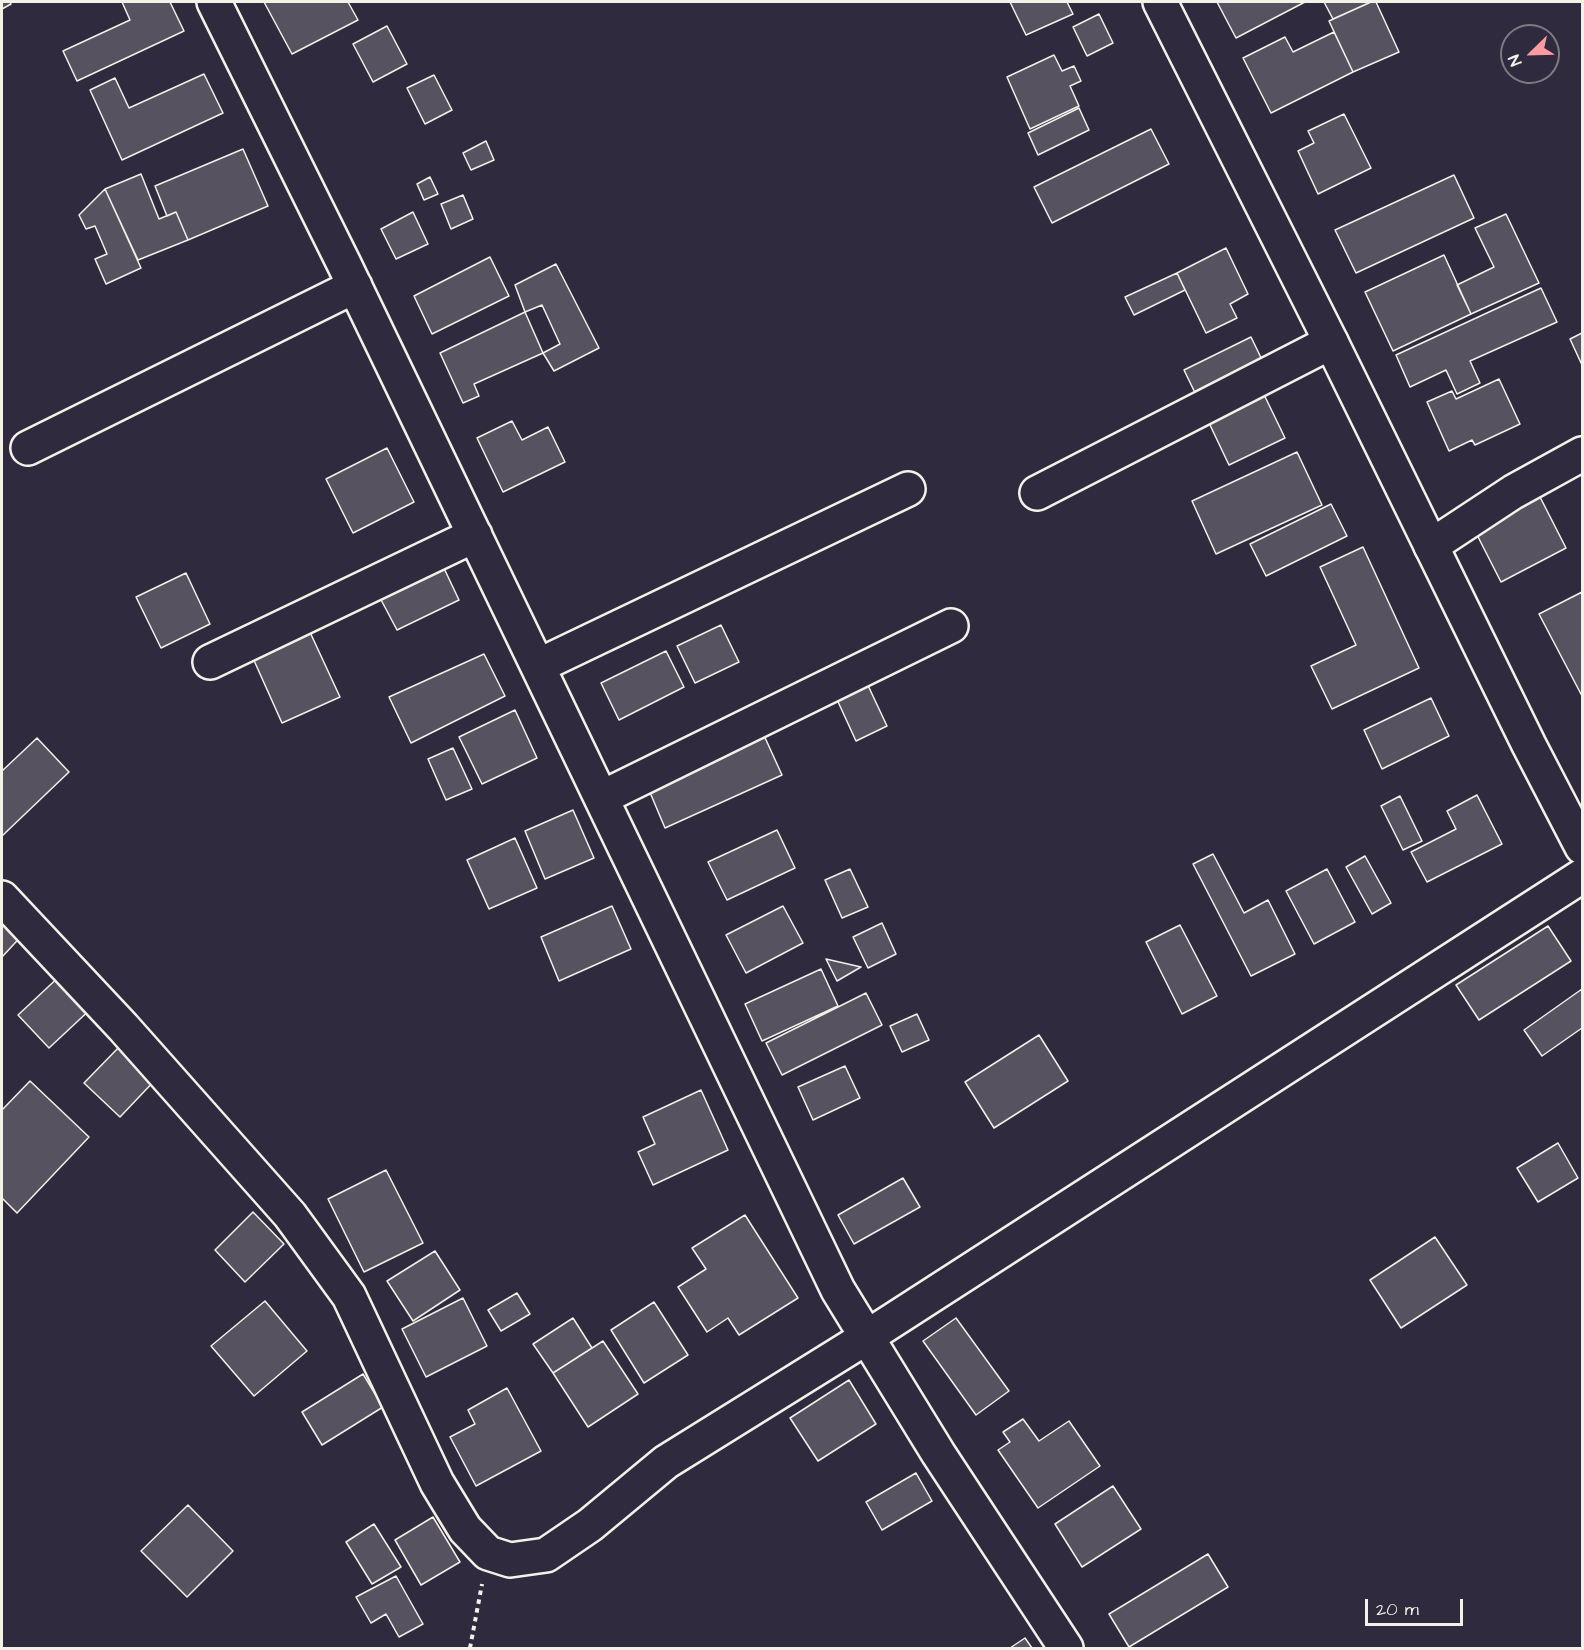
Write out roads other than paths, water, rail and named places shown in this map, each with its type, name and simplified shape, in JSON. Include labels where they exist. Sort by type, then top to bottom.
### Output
[{"type":"street","points":[[214,2],[355,286],[833,1280],[938,1453],[1066,1648]]},
{"type":"street","points":[[1160,2],[1331,342],[1529,745],[1582,847]]},
{"type":"street","points":[[28,448],[355,286]]},
{"type":"street","points":[[1038,494],[1331,342]]},
{"type":"street","points":[[1431,546],[1513,492],[1582,454]]},
{"type":"street","points":[[538,666],[908,489]]},
{"type":"street","points":[[210,662],[475,535]]},
{"type":"street","points":[[601,798],[951,626]]},
{"type":"street","points":[[2,898],[123,1027],[290,1215],[349,1296],[437,1484],[465,1529],[488,1553],[510,1560],[546,1555],[590,1525],[666,1462],[867,1337],[1582,876]]}]
